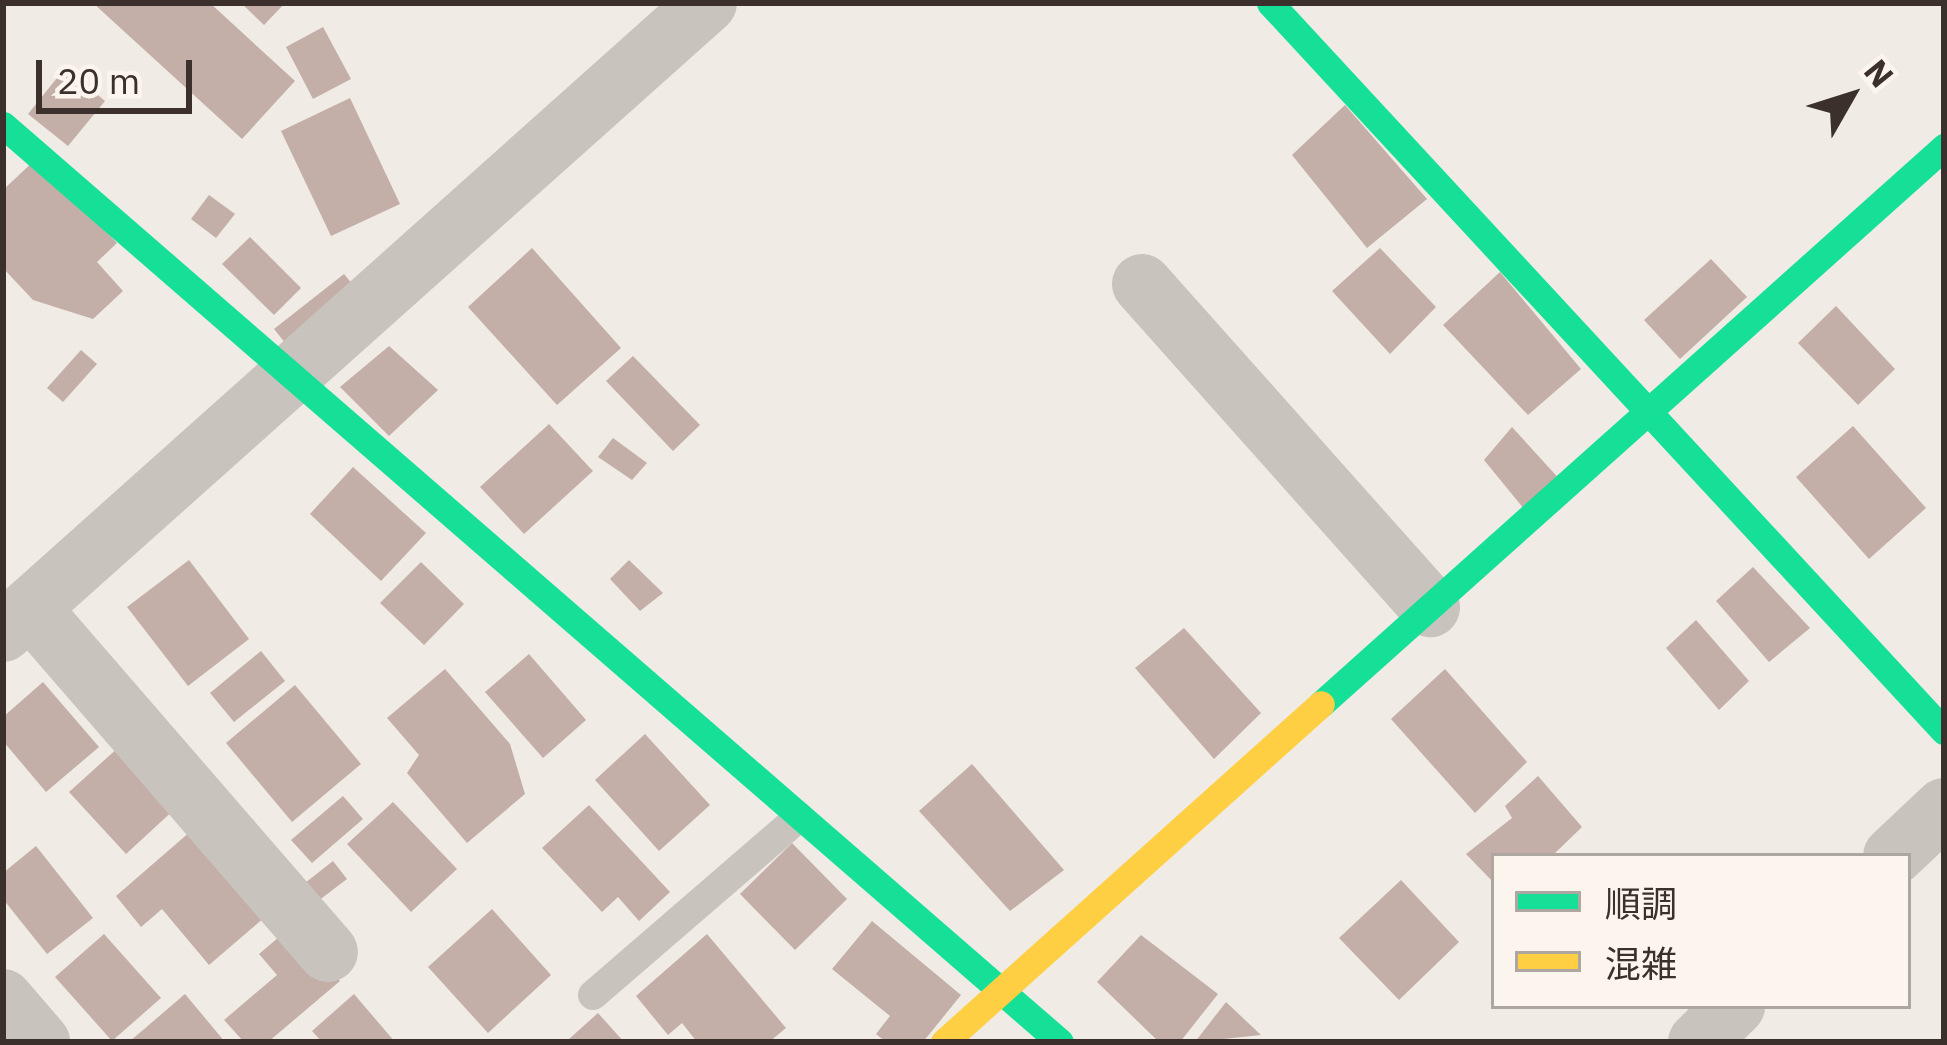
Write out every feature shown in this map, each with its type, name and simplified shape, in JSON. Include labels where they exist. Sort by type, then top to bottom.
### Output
[{"type":"street","points":[[328,952],[16,620],[707,3]]},
{"type":"street","points":[[1270,3],[1643,415],[1944,731]]},
{"type":"street","points":[[3,125],[1060,1042]]},
{"type":"street","points":[[944,1042],[1944,147]]},
{"type":"street","points":[[1142,284],[1430,607]]},
{"type":"street","points":[[1897,853],[1944,808]]},
{"type":"street","points":[[3,1000],[40,1042]]},
{"type":"lane","points":[[593,994],[800,817]]},
{"type":"building","points":[[93,3],[210,3],[295,81],[242,139]]},
{"type":"building","points":[[241,3],[285,3],[264,25]]},
{"type":"building","points":[[323,27],[351,79],[313,99],[286,47]]},
{"type":"building","points":[[65,68],[105,101],[68,146],[28,114]]},
{"type":"building","points":[[350,98],[400,204],[331,236],[281,131]]},
{"type":"building","points":[[1345,105],[1427,199],[1367,248],[1292,155]]},
{"type":"building","points":[[37,158],[117,243],[97,262],[123,291],[93,319],[33,300],[3,268],[3,190]]},
{"type":"building","points":[[209,195],[235,214],[216,238],[191,219]]},
{"type":"building","points":[[250,237],[301,288],[274,315],[222,264]]},
{"type":"building","points":[[532,248],[621,348],[557,405],[468,307]]},
{"type":"building","points":[[1380,248],[1436,307],[1390,354],[1332,291]]},
{"type":"building","points":[[1711,259],[1747,297],[1680,359],[1644,320]]},
{"type":"building","points":[[1500,272],[1581,369],[1528,415],[1443,325]]},
{"type":"building","points":[[344,274],[368,303],[298,359],[274,329]]},
{"type":"building","points":[[1836,306],[1895,369],[1858,405],[1798,343]]},
{"type":"building","points":[[389,346],[438,390],[389,436],[340,387]]},
{"type":"building","points":[[81,350],[97,364],[63,402],[47,388]]},
{"type":"building","points":[[633,356],[700,425],[673,451],[606,381]]},
{"type":"building","points":[[549,424],[593,471],[524,534],[480,487]]},
{"type":"building","points":[[1853,426],[1926,508],[1869,559],[1796,477]]},
{"type":"building","points":[[1512,427],[1563,483],[1529,515],[1484,460]]},
{"type":"building","points":[[613,438],[647,463],[632,480],[598,457]]},
{"type":"building","points":[[353,467],[426,533],[381,581],[310,514]]},
{"type":"building","points":[[189,560],[249,639],[188,686],[127,607]]},
{"type":"building","points":[[629,560],[663,593],[640,611],[610,579]]},
{"type":"building","points":[[421,562],[464,604],[424,645],[380,603]]},
{"type":"building","points":[[1753,567],[1810,628],[1769,662],[1716,601]]},
{"type":"building","points":[[1696,620],[1749,681],[1719,710],[1666,648]]},
{"type":"building","points":[[1184,628],[1261,713],[1214,759],[1135,668]]},
{"type":"building","points":[[261,651],[285,681],[234,722],[210,693]]},
{"type":"building","points":[[529,654],[586,720],[543,758],[485,692]]},
{"type":"building","points":[[445,669],[510,744],[525,794],[467,843],[407,773],[419,755],[387,718]]},
{"type":"building","points":[[1445,669],[1527,762],[1475,813],[1391,719]]},
{"type":"building","points":[[43,682],[99,747],[46,792],[3,741],[3,717]]},
{"type":"building","points":[[295,685],[361,764],[292,822],[226,743]]},
{"type":"building","points":[[645,734],[710,805],[659,851],[595,780]]},
{"type":"building","points":[[120,746],[177,807],[126,854],[69,792]]},
{"type":"building","points":[[972,764],[1064,870],[1010,911],[919,811]]},
{"type":"building","points":[[1538,776],[1582,827],[1555,853],[1491,853],[1491,880],[1466,854],[1512,818],[1505,806]]},
{"type":"building","points":[[343,796],[363,819],[312,863],[291,840]]},
{"type":"building","points":[[393,802],[457,869],[411,912],[347,844]]},
{"type":"building","points":[[589,805],[670,892],[639,921],[618,897],[602,912],[542,848]]},
{"type":"building","points":[[191,831],[265,917],[209,965],[162,909],[141,927],[116,896]]},
{"type":"building","points":[[792,843],[847,899],[795,950],[740,894]]},
{"type":"building","points":[[36,846],[93,918],[47,954],[3,899],[3,873]]},
{"type":"building","points":[[333,861],[347,879],[318,901],[305,883]]},
{"type":"building","points":[[1401,880],[1459,942],[1399,1000],[1339,938]]},
{"type":"building","points":[[492,909],[551,975],[488,1033],[428,967]]},
{"type":"building","points":[[872,921],[961,995],[923,1042],[886,1042],[876,1034],[890,1016],[832,969]]},
{"type":"building","points":[[292,926],[340,981],[268,1042],[244,1042],[224,1020],[277,975],[259,954]]},
{"type":"building","points":[[104,934],[161,998],[112,1041],[55,977]]},
{"type":"building","points":[[707,934],[786,1028],[769,1042],[697,1042],[682,1023],[668,1035],[636,996]]},
{"type":"building","points":[[1141,935],[1218,994],[1180,1042],[1159,1042],[1097,982]]},
{"type":"building","points":[[185,994],[225,1042],[129,1042]]},
{"type":"building","points":[[354,994],[395,1042],[322,1042],[312,1031]]},
{"type":"building","points":[[1226,1002],[1261,1035],[1195,1042]]},
{"type":"building","points":[[598,1013],[624,1042],[571,1042],[569,1039]]},
{"type":"traffic: fast","points":[[1270,3],[1944,731]]},
{"type":"traffic: fast","points":[[3,125],[1060,1042]]},
{"type":"traffic: fast","points":[[1321,704],[1944,147]]},
{"type":"traffic: slow","points":[[944,1042],[1321,704]]}]
